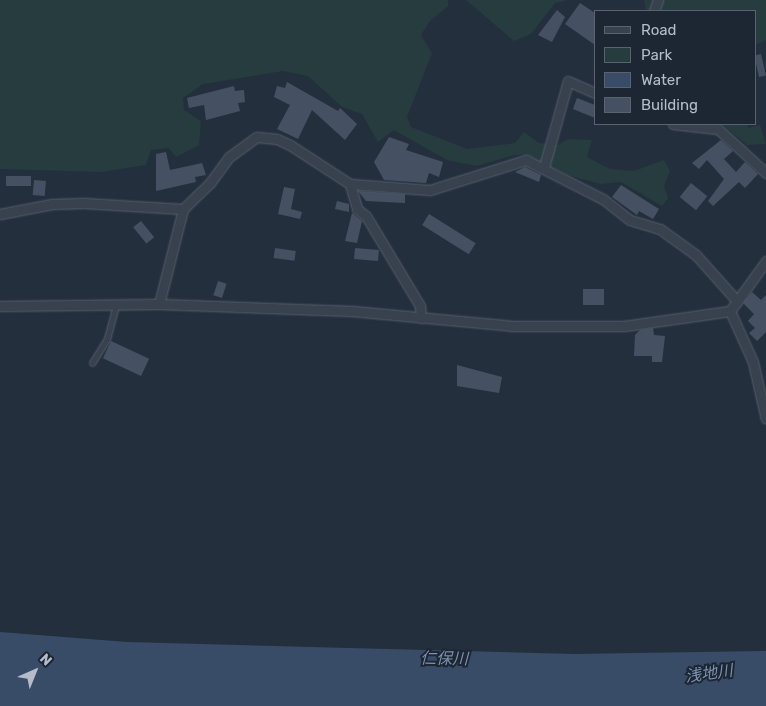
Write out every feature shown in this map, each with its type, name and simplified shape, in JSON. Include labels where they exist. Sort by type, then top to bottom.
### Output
[{"type":"street","points":[[544,167],[568,81],[594,93]]},
{"type":"street","points":[[688,125],[717,127],[766,173]]},
{"type":"street","points":[[159,304],[183,208],[210,183],[229,157],[257,137],[277,139],[290,145],[350,184],[430,190],[507,163],[526,160],[544,167],[603,199],[630,220],[660,229],[696,255],[737,301]]},
{"type":"street","points":[[350,184],[357,209],[366,216],[416,300],[421,318]]},
{"type":"street","points":[[0,214],[60,204],[183,208]]},
{"type":"street","points":[[0,306],[159,304],[352,311],[421,318],[593,328],[730,311],[766,262]]},
{"type":"street","points":[[730,311],[753,362],[766,418]]},
{"type":"lane","points":[[92,363],[107,339],[116,305]]},
{"type":"green space","points":[[0,0],[448,0],[448,6],[430,21],[421,35],[432,53],[407,117],[411,127],[467,149],[515,143],[524,132],[539,143],[558,145],[568,139],[592,140],[587,157],[610,169],[634,171],[664,160],[670,171],[664,186],[668,198],[662,206],[621,182],[600,184],[568,175],[528,155],[514,155],[477,166],[447,160],[394,130],[378,142],[362,114],[342,107],[308,76],[283,71],[203,84],[183,98],[184,110],[201,121],[199,145],[176,157],[169,148],[151,150],[146,165],[101,172],[0,169]]},
{"type":"green space","points":[[466,0],[568,0],[555,3],[531,34],[514,41]]},
{"type":"green space","points":[[644,0],[766,0],[766,40],[756,45],[756,10],[646,10]]},
{"type":"green space","points":[[723,125],[747,125],[749,128],[760,125],[766,144],[747,145]]},
{"type":"water","points":[[0,632],[127,642],[575,654],[766,651],[766,706],[0,706]]},
{"type":"building","points":[[580,3],[594,12],[594,44],[565,24]]},
{"type":"building","points":[[557,10],[565,17],[552,42],[538,35]]},
{"type":"building","points":[[761,54],[766,75],[759,77],[756,55]]},
{"type":"building","points":[[287,82],[338,111],[340,108],[357,124],[345,140],[312,110],[298,139],[277,129],[290,105],[274,97],[277,86],[285,88]]},
{"type":"building","points":[[234,86],[235,91],[244,90],[245,102],[238,103],[240,111],[206,120],[204,105],[189,108],[187,98]]},
{"type":"building","points":[[577,98],[594,105],[594,118],[573,109]]},
{"type":"building","points":[[389,137],[409,144],[406,150],[443,162],[439,177],[429,173],[426,183],[384,180],[374,162]]},
{"type":"building","points":[[721,140],[733,151],[724,159],[736,172],[745,162],[758,174],[745,188],[739,182],[713,206],[708,201],[724,179],[707,160],[699,169],[692,163]]},
{"type":"building","points":[[166,152],[170,170],[202,163],[206,175],[195,177],[196,182],[156,191],[156,154]]},
{"type":"building","points":[[525,167],[541,175],[539,182],[515,172]]},
{"type":"building","points":[[6,176],[31,176],[31,186],[6,186]]},
{"type":"building","points":[[34,180],[46,181],[45,196],[33,195]]},
{"type":"building","points":[[691,183],[707,196],[696,210],[680,197]]},
{"type":"building","points":[[621,185],[659,209],[653,219],[639,211],[637,215],[612,197]]},
{"type":"building","points":[[284,187],[295,189],[291,209],[302,212],[300,219],[278,214]]},
{"type":"building","points":[[358,191],[405,194],[405,203],[366,201]]},
{"type":"building","points":[[337,201],[349,204],[349,212],[335,209]]},
{"type":"building","points":[[352,213],[362,221],[357,243],[345,241]]},
{"type":"building","points":[[429,214],[476,243],[469,254],[422,225]]},
{"type":"building","points":[[141,221],[154,237],[146,244],[133,227]]},
{"type":"building","points":[[275,248],[296,251],[294,261],[274,258]]},
{"type":"building","points":[[355,248],[379,250],[378,261],[354,259]]},
{"type":"building","points":[[218,281],[227,284],[222,298],[213,295]]},
{"type":"building","points":[[583,289],[604,289],[604,305],[583,305]]},
{"type":"building","points":[[752,292],[761,300],[766,295],[766,332],[757,341],[749,333],[755,328],[748,321],[754,314],[743,303]]},
{"type":"building","points":[[653,328],[654,335],[665,336],[662,362],[652,362],[652,356],[634,356],[635,335],[640,330]]},
{"type":"building","points":[[111,341],[149,359],[141,376],[103,358]]},
{"type":"building","points":[[457,365],[502,377],[499,393],[457,386]]},
{"type":"water label","name":"仁保川","points":[[444,659]]},
{"type":"water label","name":"浅地川","points":[[709,674]]}]
